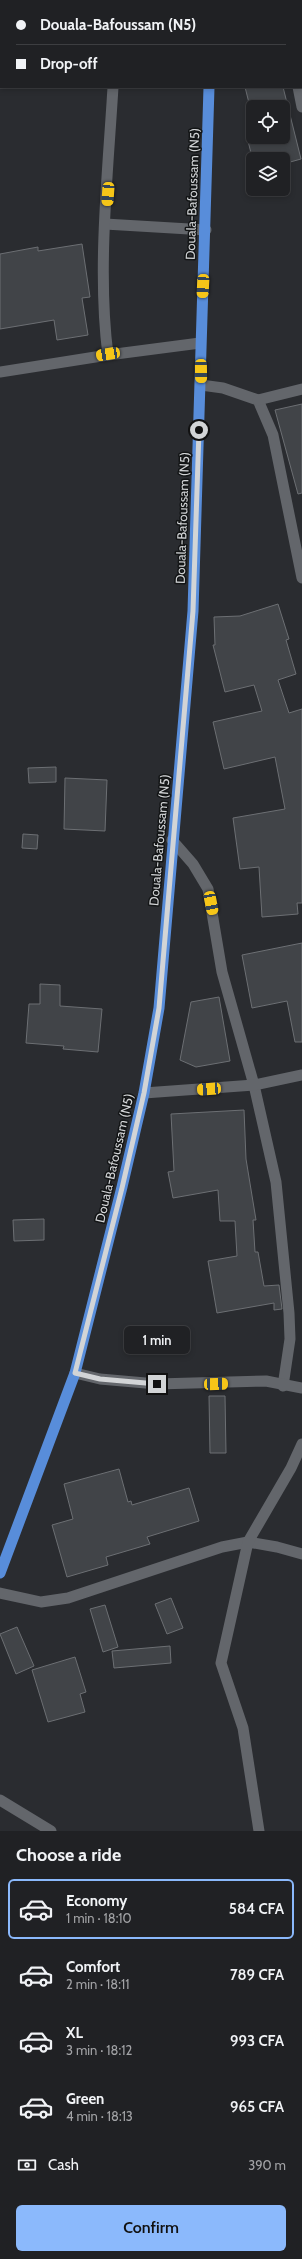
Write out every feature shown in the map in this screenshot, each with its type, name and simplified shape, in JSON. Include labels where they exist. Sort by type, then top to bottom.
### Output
[{"type":"highway","name":"Douala-Bafoussam (N5)","points":[[0,1572],[75,1373],[122,1188],[144,1093],[159,1008],[172,840],[193,611],[201,385],[200,343],[206,230],[210,88]]},
{"type":"street","points":[[108,354],[105,336],[105,224],[113,88]]},
{"type":"street","points":[[298,88],[302,107]]},
{"type":"street","points":[[105,224],[206,230]]},
{"type":"street","points":[[0,372],[108,354],[200,343]]},
{"type":"street","points":[[201,385],[223,388],[258,400],[302,389]]},
{"type":"street","points":[[258,400],[273,435],[302,578]]},
{"type":"street","points":[[172,840],[193,864],[208,889],[222,972],[254,1086],[276,1182],[285,1267],[290,1339],[283,1386]]},
{"type":"street","points":[[144,1093],[254,1086],[302,1075]]},
{"type":"street","points":[[75,1373],[100,1379],[157,1384],[266,1381],[283,1386],[302,1388]]},
{"type":"street","points":[[259,1831],[243,1728],[222,1663],[248,1542],[291,1468],[302,1444]]},
{"type":"street","points":[[0,1593],[40,1602],[68,1598],[222,1547],[248,1542],[277,1546],[302,1554]]},
{"type":"street","points":[[0,1800],[51,1831]]},
{"type":"building","points":[[245,88],[283,88],[286,100],[248,100]]},
{"type":"building","points":[[290,115],[301,159],[290,162],[290,152],[251,152],[249,144],[290,144]]},
{"type":"building","points":[[82,244],[90,297],[82,298],[88,335],[57,340],[54,320],[0,329],[0,254],[38,247],[38,251]]},
{"type":"building","points":[[302,404],[302,493],[298,494],[275,410]]},
{"type":"building","points":[[278,604],[289,639],[286,640],[296,674],[278,680],[289,713],[302,709],[302,903],[297,903],[298,914],[262,917],[259,867],[240,869],[233,818],[285,809],[275,757],[224,769],[213,722],[262,711],[254,685],[225,692],[213,645],[215,645],[214,617],[240,616]]},
{"type":"building","points":[[56,767],[56,782],[29,783],[28,768]]},
{"type":"building","points":[[65,778],[107,780],[105,831],[64,829]]},
{"type":"building","points":[[23,834],[38,835],[37,849],[22,848]]},
{"type":"building","points":[[302,943],[302,1042],[295,1042],[287,1001],[252,1008],[242,955]]},
{"type":"building","points":[[40,984],[60,985],[60,1006],[102,1009],[98,1052],[63,1049],[64,1046],[26,1043],[29,1004],[40,1004]]},
{"type":"building","points":[[219,997],[230,1061],[196,1067],[180,1060],[191,1002]]},
{"type":"building","points":[[244,1110],[246,1159],[256,1220],[253,1220],[255,1252],[258,1252],[264,1286],[279,1285],[282,1309],[274,1310],[274,1303],[217,1313],[208,1261],[237,1256],[235,1221],[220,1221],[218,1190],[173,1198],[168,1172],[174,1171],[171,1114]]},
{"type":"building","points":[[44,1219],[44,1240],[14,1241],[13,1220]]},
{"type":"building","points":[[209,1396],[225,1396],[226,1453],[210,1453]]},
{"type":"building","points":[[119,1469],[128,1502],[131,1501],[132,1505],[189,1488],[199,1521],[147,1537],[150,1544],[106,1557],[108,1565],[67,1577],[52,1525],[73,1519],[64,1484]]},
{"type":"building","points":[[171,1598],[183,1628],[167,1634],[155,1604]]},
{"type":"building","points":[[105,1605],[118,1647],[103,1652],[90,1609]]},
{"type":"building","points":[[17,1627],[34,1666],[16,1674],[0,1634]]},
{"type":"building","points":[[170,1646],[171,1663],[114,1668],[112,1651]]},
{"type":"building","points":[[75,1657],[86,1692],[80,1694],[85,1712],[48,1722],[32,1670]]},
{"type":"route","points":[[157,1384],[100,1379],[75,1373],[122,1188],[144,1093],[159,1008],[172,840],[193,611],[199,430]]}]
